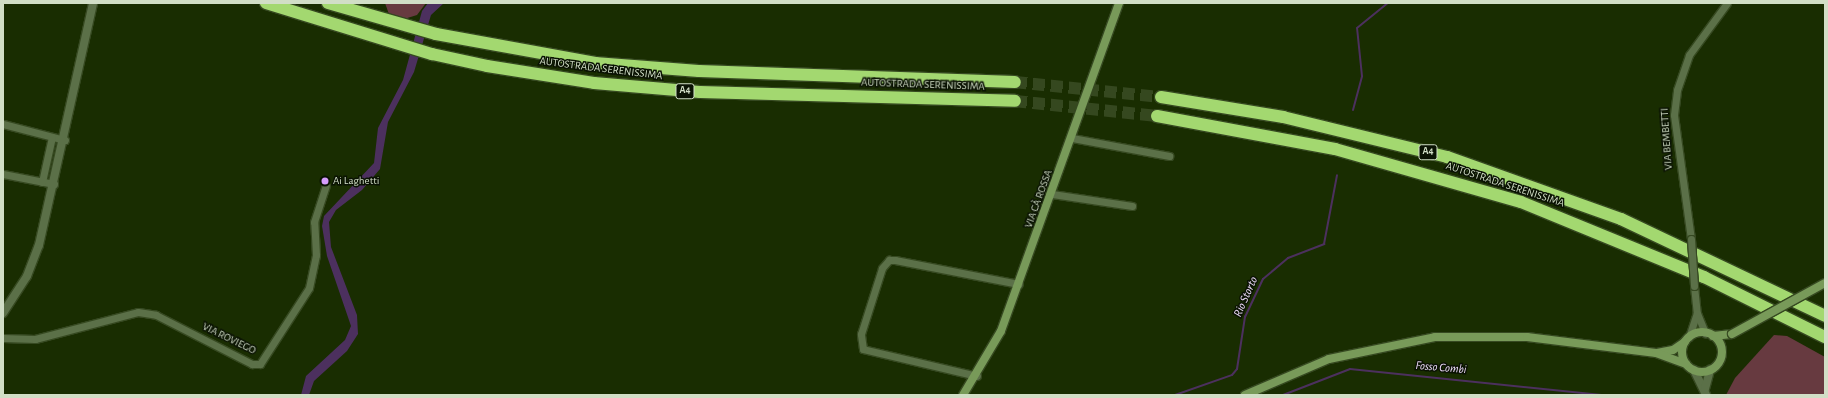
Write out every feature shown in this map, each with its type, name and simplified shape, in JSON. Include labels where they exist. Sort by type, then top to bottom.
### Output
[{"type":"highway","name":"AUTOSTRADA SERENISSIMA","points":[[266,3],[432,54],[541,76],[646,88],[1015,101]]},
{"type":"highway","name":"AUTOSTRADA SERENISSIMA","points":[[328,3],[348,10],[436,34],[543,56],[648,68],[1015,82]]},
{"type":"highway","name":"AUTOSTRADA SERENISSIMA","points":[[1161,97],[1283,117],[1447,157],[1621,219],[1825,316]]},
{"type":"highway","name":"AUTOSTRADA SERENISSIMA","points":[[1158,116],[1335,149],[1521,202],[1704,277],[1825,337]]},
{"type":"main road","name":"VIA CÀ ROSSA","points":[[963,395],[977,376],[1019,284],[1119,3]]},
{"type":"main road","points":[[1245,395],[1329,359],[1435,337],[1527,337],[1656,353],[1686,364],[1694,370],[1710,370],[1718,363],[1722,349],[1732,334],[1825,283]]},
{"type":"main road","points":[[1656,353],[1673,350],[1687,340],[1709,334],[1732,334]]},
{"type":"main road","points":[[1709,334],[1722,349]]},
{"type":"main road","points":[[1686,364],[1682,354],[1687,340]]},
{"type":"street","points":[[3,312],[32,264],[65,140],[88,20],[93,3]]},
{"type":"street","name":"VIA BEMBETTI","points":[[1697,313],[1691,239],[1677,146],[1675,102],[1689,55],[1727,3]]},
{"type":"street","points":[[3,124],[65,140]]},
{"type":"street","points":[[42,182],[52,137]]},
{"type":"street","points":[[1072,138],[1169,156]]},
{"type":"street","points":[[3,174],[54,184]]},
{"type":"street","name":"VIA ROVIEGO","points":[[3,338],[35,339],[138,312],[156,315],[252,364],[260,364],[309,288],[316,255],[314,222],[326,186]]},
{"type":"street","points":[[1052,194],[1132,206]]},
{"type":"street","points":[[977,376],[863,349],[861,334],[882,268],[889,260],[895,260],[1019,284]]},
{"type":"street","points":[[1697,313],[1709,334]]},
{"type":"street","points":[[1687,340],[1697,313]]},
{"type":"street","points":[[1694,370],[1705,392]]},
{"type":"street","points":[[1705,392],[1710,370]]},
{"type":"shaded area","points":[[385,3],[426,3],[417,15],[401,20],[390,17]]},
{"type":"shaded area","points":[[428,3],[444,3],[431,15],[414,72],[388,122],[380,169],[362,190],[336,210],[329,222],[331,247],[357,315],[358,334],[347,351],[314,381],[309,395],[301,395],[306,376],[345,340],[351,326],[327,256],[322,226],[324,216],[374,163],[378,128],[403,80],[422,11]]},
{"type":"shaded area","points":[[1774,335],[1787,336],[1825,357],[1825,395],[1726,395],[1735,378]]},
{"type":"waterway","name":"Rio Storto","points":[[1353,110],[1362,76],[1357,28],[1388,3]]},
{"type":"waterway","name":"Rio Storto","points":[[1175,395],[1232,375],[1237,369],[1245,317],[1263,279],[1288,258],[1324,244],[1337,175]]},
{"type":"waterway","name":"Fosso Combi","points":[[1283,395],[1350,369],[1602,395]]},
{"type":"tunnel","points":[[1015,82],[1161,97]]},
{"type":"tunnel","points":[[1015,101],[1157,116]]},
{"type":"place","name":"Ai Laghetti","points":[[325,181]]}]
